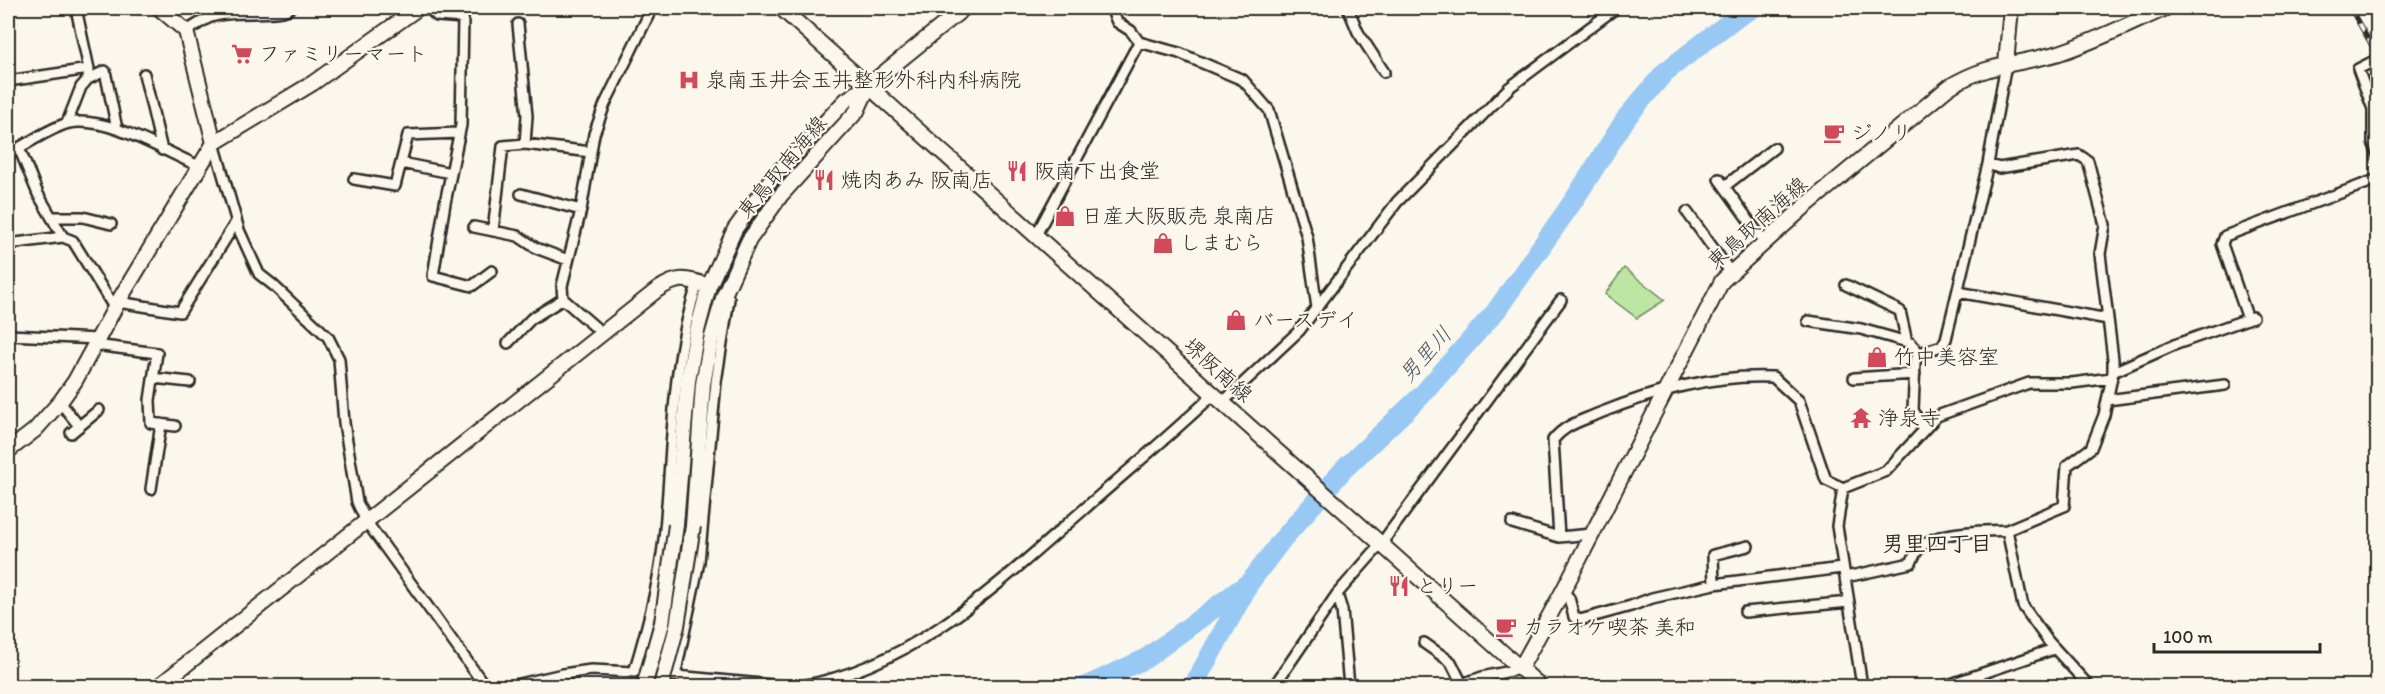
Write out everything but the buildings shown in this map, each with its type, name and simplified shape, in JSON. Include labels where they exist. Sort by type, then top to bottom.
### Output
[{"type":"main road","points":[[159,8],[186,31],[214,143]]},
{"type":"main road","points":[[8,451],[35,430],[60,402],[214,143],[313,82],[418,8]]},
{"type":"main road","name":"堺阪南線","points":[[781,8],[1540,687]]},
{"type":"main road","points":[[869,85],[964,8]]},
{"type":"main road","points":[[2006,64],[2011,8]]},
{"type":"main road","name":"東鳥取南海線","points":[[1520,669],[1563,591],[1717,288],[1731,273],[1949,87],[1985,69],[2075,47],[2166,8]]},
{"type":"main road","name":"東鳥取南海線","points":[[661,687],[677,626],[693,526],[703,384],[711,339],[724,295],[749,240],[763,219],[857,111],[869,85]]},
{"type":"main road","name":"東鳥取南海線","points":[[644,687],[662,623],[676,525],[688,381],[703,284],[735,229],[769,182],[846,100],[869,85]]},
{"type":"main road","points":[[159,687],[602,333],[673,279],[703,284]]},
{"type":"street","points":[[186,31],[212,16],[245,11],[284,12],[290,8]]},
{"type":"street","points":[[428,8],[438,16],[463,18],[459,133],[433,276],[472,286],[492,271]]},
{"type":"street","points":[[602,333],[563,299],[562,286],[581,210],[594,134],[605,104],[652,8]]},
{"type":"street","points":[[1111,8],[1118,22],[1139,42],[1179,53],[1243,81],[1269,110],[1307,237],[1317,308]]},
{"type":"street","points":[[1348,8],[1358,32],[1384,72]]},
{"type":"street","points":[[801,687],[834,680],[884,660],[955,618],[1223,402],[1299,331],[1397,202],[1502,95],[1616,8]]},
{"type":"street","points":[[67,123],[81,87],[87,79],[89,69],[77,13]]},
{"type":"street","points":[[518,24],[527,116],[525,144]]},
{"type":"street","points":[[1036,235],[1139,42]]},
{"type":"street","points":[[2372,62],[2358,69],[2373,109],[2373,142],[2378,155]]},
{"type":"street","points":[[1924,429],[1913,410],[1915,362],[1919,353],[1942,346],[1946,339],[1988,164],[2006,64]]},
{"type":"street","points":[[8,81],[89,69]]},
{"type":"street","points":[[87,79],[105,71],[117,129]]},
{"type":"street","points":[[144,74],[162,150]]},
{"type":"street","points":[[8,154],[67,123],[84,122],[117,129],[199,166]]},
{"type":"street","points":[[354,179],[395,186],[408,135],[459,133]]},
{"type":"street","points":[[214,143],[236,222],[260,274],[328,337],[339,360],[344,423],[357,502],[366,521],[485,687]]},
{"type":"street","points":[[493,231],[503,146],[525,144],[591,152]]},
{"type":"street","points":[[1765,243],[1722,182],[1774,147]]},
{"type":"street","points":[[19,148],[38,194],[63,237]]},
{"type":"street","points":[[1563,591],[1569,598],[1574,617],[1580,620],[1652,598],[1714,584],[1844,572],[1911,562],[1918,549],[1952,534],[2007,530],[2064,506],[2067,466],[2091,448],[2104,415],[2112,375],[2114,359],[2100,254],[2105,225],[2088,160],[2079,155],[1999,168],[1988,164]]},
{"type":"street","points":[[401,163],[451,173]]},
{"type":"street","points":[[1559,537],[1553,440],[1562,429],[1642,396],[1667,389],[1744,376],[1773,377],[1799,401],[1826,480],[1844,488],[1886,471],[1937,416],[2029,383],[2072,383],[2112,375],[2174,345],[2251,318],[2222,244],[2225,236],[2378,178]]},
{"type":"street","points":[[521,194],[581,210]]},
{"type":"street","points":[[1687,212],[1731,273]]},
{"type":"street","points":[[51,217],[83,217],[111,224]]},
{"type":"street","points":[[8,244],[63,237],[73,241],[117,306],[180,312],[236,222]]},
{"type":"street","points":[[474,227],[518,236],[536,248],[568,260]]},
{"type":"street","points":[[675,676],[699,562],[722,331],[736,270]]},
{"type":"street","points":[[634,672],[654,599],[664,540],[680,350],[689,309],[703,284]]},
{"type":"street","points":[[1846,285],[1900,311],[1907,342]]},
{"type":"street","points":[[1958,292],[2108,319]]},
{"type":"street","points":[[508,343],[531,319],[563,299]]},
{"type":"street","points":[[1274,687],[1336,594],[1376,540],[1561,300]]},
{"type":"street","points":[[1808,321],[1861,329],[1911,343],[1919,353]]},
{"type":"street","points":[[8,335],[97,342],[157,353],[150,400],[151,423],[175,426]]},
{"type":"street","points":[[1854,378],[1915,374]]},
{"type":"street","points":[[153,378],[190,382]]},
{"type":"street","points":[[2107,400],[2225,385]]},
{"type":"street","points":[[60,402],[79,426]]},
{"type":"street","points":[[71,433],[99,410]]},
{"type":"street","points":[[151,489],[161,424]]},
{"type":"street","points":[[1844,488],[1837,526],[1862,687]]},
{"type":"street","points":[[1512,523],[1559,537],[1592,534]]},
{"type":"street","points":[[2007,530],[2023,606],[2054,649],[2089,687]]},
{"type":"street","points":[[1714,584],[1713,555],[1748,546]]},
{"type":"street","points":[[1336,594],[1342,610],[1349,687]]},
{"type":"street","points":[[1745,612],[1849,602]]},
{"type":"street","points":[[1424,643],[1451,662],[1459,685],[1482,677],[1520,669]]},
{"type":"street","points":[[1945,687],[2054,649]]},
{"type":"street","points":[[511,687],[582,671],[634,672],[783,687]]},
{"type":"green space","points":[[1624,268],[1665,300],[1637,318],[1605,294]]},
{"type":"waterway","name":"男里川","points":[[1086,686],[1145,659],[1251,581],[1281,541],[1344,469],[1420,397],[1496,311],[1574,200],[1627,117],[1665,72],[1734,19],[1753,8]]},
{"type":"waterway","points":[[1193,686],[1248,586]]},
{"type":"railway","points":[[2350,8],[2378,56]]},
{"type":"place","name":"ファミリーマート","points":[[242,54]]},
{"type":"place","name":"泉南玉井会玉井整形外科内科病院","points":[[689,80]]},
{"type":"place","name":"ジノリ","points":[[1834,133]]},
{"type":"place","name":"阪南下出食堂","points":[[1017,171]]},
{"type":"place","name":"焼肉あみ 阪南店","points":[[824,180]]},
{"type":"place","name":"日産大阪販売 泉南店","points":[[1065,216]]},
{"type":"place","name":"しまむら","points":[[1163,243]]},
{"type":"place","name":"バースデイ","points":[[1236,320]]},
{"type":"place","name":"竹中美容室","points":[[1877,357]]},
{"type":"place","name":"浄泉寺","points":[[1861,418]]},
{"type":"place","name":"とりー","points":[[1399,586]]},
{"type":"place","name":"カラオケ喫茶 美和","points":[[1506,627]]},
{"type":"district","name":"男里四丁目","points":[[1937,543]]}]
